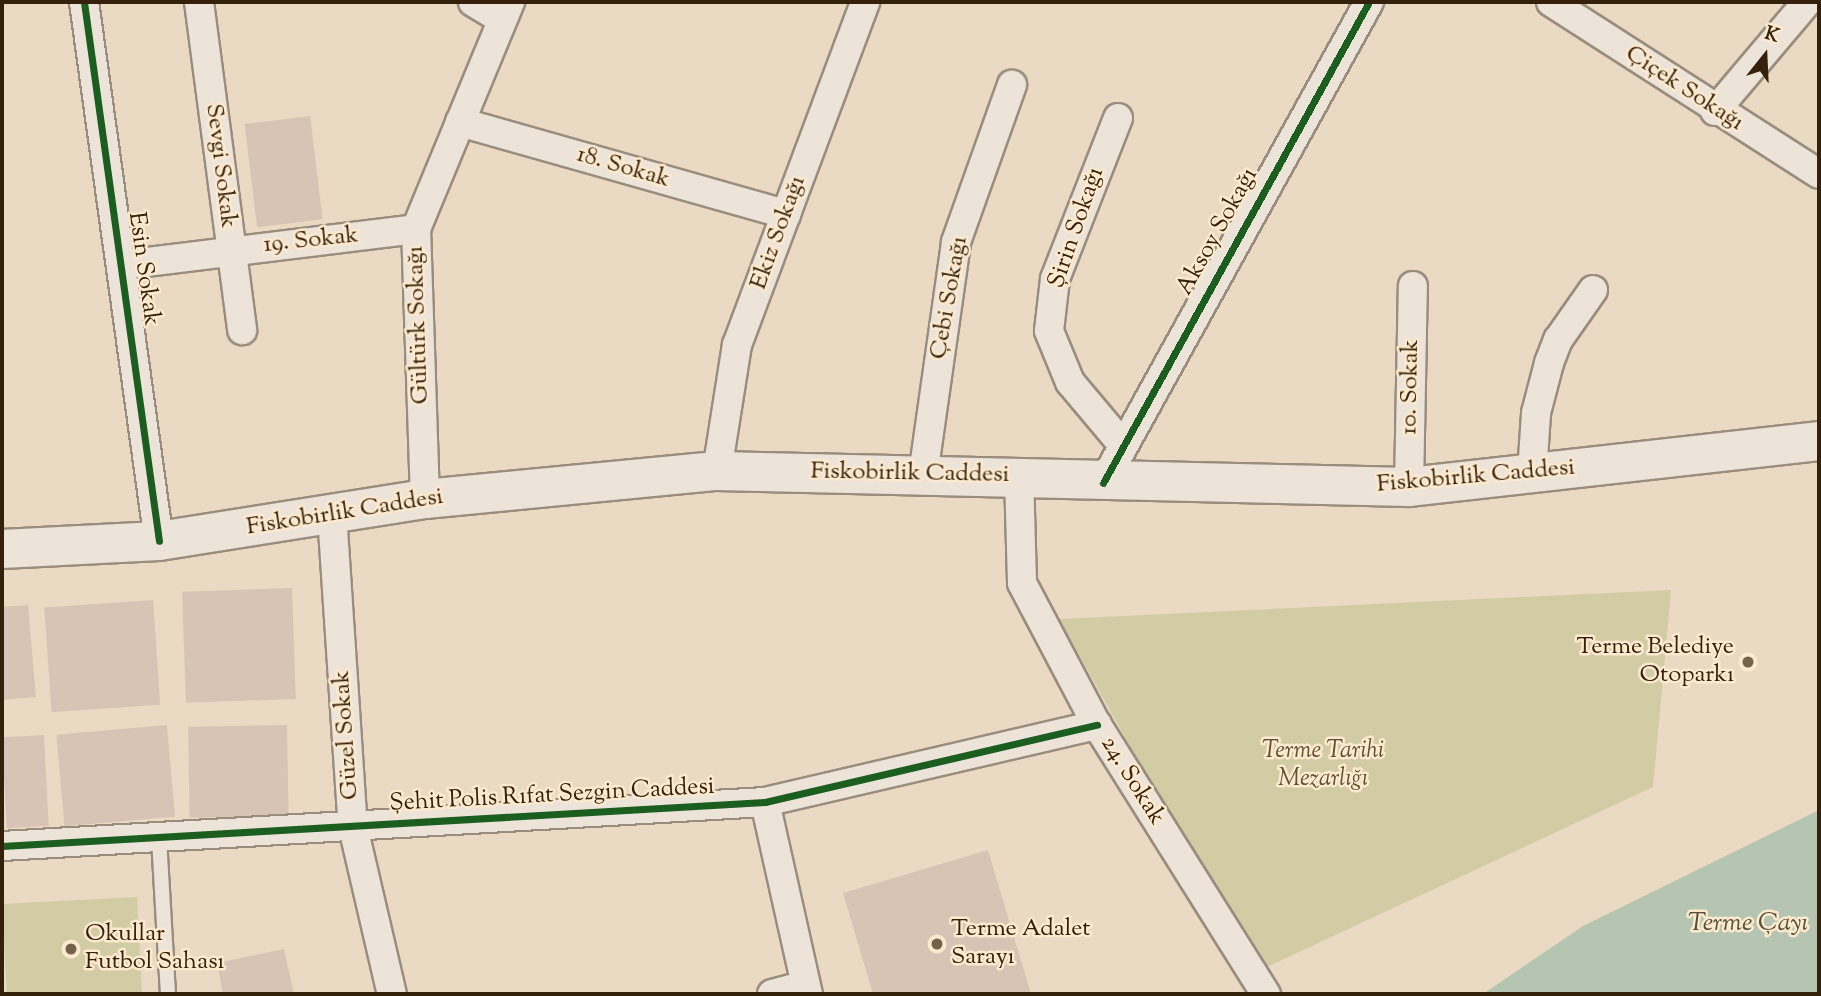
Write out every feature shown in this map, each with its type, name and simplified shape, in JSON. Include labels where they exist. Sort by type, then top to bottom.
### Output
[{"type":"main road","name":"Fiskobirlik Caddesi","points":[[2,549],[159,541],[425,499],[717,471],[1019,475],[1103,482],[1409,487],[1819,441]]},
{"type":"street","name":"Esin Sokak","points":[[84,2],[123,265],[159,541]]},
{"type":"street","name":"Sevgi Sokak","points":[[199,2],[242,330]]},
{"type":"street","points":[[473,2],[505,10]]},
{"type":"street","name":"Ekiz Sokağı","points":[[717,471],[737,345],[865,2]]},
{"type":"street","name":"Aksoy Sokağı","points":[[1103,482],[1369,2]]},
{"type":"street","name":"Çiçek Sokağı","points":[[1551,2],[1715,111],[1819,174]]},
{"type":"street","points":[[1715,111],[1807,2]]},
{"type":"street","name":"Gültürk Sokağı","points":[[425,499],[416,229],[505,10]]},
{"type":"street","name":"Çebi Sokağı","points":[[923,475],[956,242],[1012,85]]},
{"type":"street","name":"Şirin Sokağı","points":[[1118,118],[1055,279],[1049,331],[1070,382],[1122,444]]},
{"type":"street","name":"18. Sokak","points":[[460,122],[786,214]]},
{"type":"street","name":"19. Sokak","points":[[123,265],[231,249],[416,229]]},
{"type":"street","name":"10. Sokak","points":[[1409,487],[1413,286]]},
{"type":"street","points":[[1532,474],[1536,413],[1549,363],[1558,340],[1593,290]]},
{"type":"street","name":"24. Sokak","points":[[1019,475],[1022,583],[1097,725],[1266,994]]},
{"type":"street","name":"Güzel Sokak","points":[[332,514],[354,827],[392,994]]},
{"type":"street","name":"Şehit Polis Rıfat Sezgin Caddesi","points":[[2,845],[765,802],[1097,725]]},
{"type":"street","points":[[765,802],[807,990],[772,994]]},
{"type":"lane","points":[[159,838],[168,994]]},
{"type":"green space","name":"Terme Tarihi Mezarlığı","points":[[1671,590],[1653,787],[1256,972],[1059,619]]},
{"type":"green space","name":"Okullar Futbol Sahası","points":[[137,897],[142,994],[7,994],[2,904]]},
{"type":"water","name":"Terme Çayı","points":[[1819,810],[1819,994],[1483,994],[1583,926]]},
{"type":"building","points":[[310,116],[323,219],[257,227],[244,124]]},
{"type":"building","points":[[292,588],[296,699],[186,703],[182,592]]},
{"type":"building","points":[[153,600],[160,705],[52,712],[44,608]]},
{"type":"building","points":[[28,605],[36,697],[2,700],[2,607]]},
{"type":"building","points":[[167,725],[175,817],[64,826],[56,735]]},
{"type":"building","points":[[287,725],[289,816],[190,818],[188,727]]},
{"type":"building","points":[[44,735],[49,826],[7,828],[2,737]]},
{"type":"building","name":"Terme Adalet Sarayı","points":[[988,850],[1031,994],[873,994],[843,893]]},
{"type":"building","points":[[284,949],[294,994],[223,994],[217,963]]},
{"type":"cycle path","points":[[84,2],[159,541]]},
{"type":"cycle path","points":[[1103,483],[1369,2]]},
{"type":"cycle path","points":[[2,846],[765,802],[1097,725]]},
{"type":"place","name":"Terme Belediye Otoparkı","points":[[1748,662]]},
{"type":"place","name":"Terme Adalet Sarayı","points":[[937,944]]},
{"type":"place","name":"Okullar Futbol Sahası","points":[[71,949]]}]
